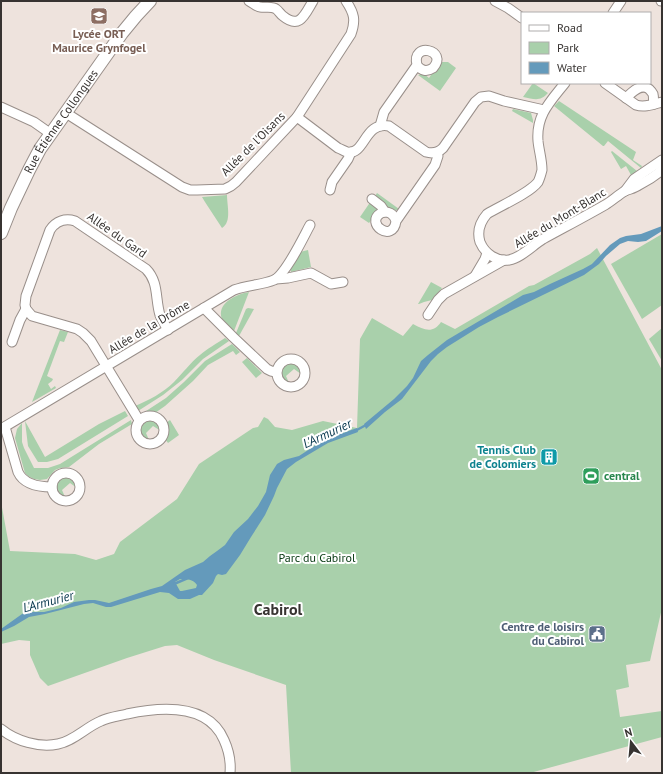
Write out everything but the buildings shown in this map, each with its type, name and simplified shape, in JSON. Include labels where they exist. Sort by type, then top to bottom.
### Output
[{"type":"main road","name":"Rue Étienne Collongues","points":[[1,233],[11,208],[40,149],[122,33],[150,1]]},
{"type":"street","points":[[249,1],[259,7],[274,8],[279,11],[282,16],[292,21],[296,21],[304,17],[313,1]]},
{"type":"street","name":"Allée de l'Oisans","points":[[66,113],[182,187],[190,190],[197,190],[224,188],[230,186],[236,182],[297,117],[350,34],[354,20],[346,1]]},
{"type":"street","points":[[495,1],[521,17]]},
{"type":"street","points":[[614,12],[621,1]]},
{"type":"street","points":[[380,126],[384,112],[417,65]]},
{"type":"street","points":[[487,253],[481,245],[478,234],[480,224],[487,214],[530,190],[539,179],[542,165],[538,141],[540,119],[544,110],[564,84]]},
{"type":"street","points":[[606,84],[626,98],[636,105],[640,106],[658,103],[652,92],[645,87],[634,90],[626,98]]},
{"type":"street","points":[[297,117],[345,152],[351,152],[358,148],[375,128],[380,126],[389,126],[426,152],[432,153],[437,152],[445,146],[475,102],[484,96],[492,96],[504,101],[544,110]]},
{"type":"street","points":[[1,107],[29,120],[51,134]]},
{"type":"street","points":[[330,190],[332,182],[348,159],[351,152]]},
{"type":"street","points":[[396,221],[389,212],[379,215],[376,220],[380,230],[391,230],[394,228],[396,221],[435,165],[438,156],[437,152]]},
{"type":"street","name":"Allée du Mont-Blanc","points":[[625,191],[634,179],[662,160]]},
{"type":"street","name":"Allée du Mont-Blanc","points":[[475,276],[487,253],[504,260],[516,258],[542,240],[613,200],[625,191],[640,185],[662,170]]},
{"type":"street","points":[[372,200],[382,206],[385,212]]},
{"type":"street","name":"Allée du Gard","points":[[12,342],[20,320],[26,310],[26,296],[50,230],[57,222],[64,220],[73,220],[151,274],[155,285],[160,314],[168,330]]},
{"type":"street","points":[[276,279],[284,270],[310,225]]},
{"type":"street","name":"Allée du Mont-Blanc","points":[[428,315],[444,294],[504,260]]},
{"type":"street","name":"Allée de la Drôme","points":[[52,487],[43,487],[24,480],[20,475],[3,428],[238,288],[276,279],[311,274],[331,284],[343,282]]},
{"type":"street","name":"Allée de la Drôme","points":[[204,308],[228,333],[265,367],[276,372]]},
{"type":"street","points":[[26,310],[32,316],[77,329],[84,333],[106,367]]},
{"type":"street","name":"Allée de la Drôme","points":[[106,367],[139,420]]},
{"type":"street","points":[[1,729],[19,740],[50,745],[59,744],[101,721],[119,716],[159,709],[187,711],[203,717],[218,729],[223,737],[229,753],[230,773]]},
{"type":"green space","points":[[440,62],[448,62],[456,68],[440,91],[418,75],[424,74],[429,78]]},
{"type":"green space","points":[[532,84],[548,93],[539,99],[523,97]]},
{"type":"green space","points":[[559,101],[636,152],[633,160],[642,166],[641,168],[608,141],[603,146],[554,106]]},
{"type":"green space","points":[[513,109],[531,113],[533,123],[512,111]]},
{"type":"green space","points":[[612,151],[637,171],[631,175],[626,166],[621,169],[611,152]]},
{"type":"green space","points":[[377,193],[399,209],[392,212],[374,198]]},
{"type":"green space","points":[[227,195],[228,218],[227,222],[222,228],[202,197]]},
{"type":"green space","points":[[371,201],[380,208],[369,223],[360,217]]},
{"type":"green space","points":[[662,234],[662,305],[642,319],[611,264]]},
{"type":"green space","name":"Parc du Cabirol","points":[[597,248],[662,370],[662,608],[650,661],[626,665],[629,687],[616,690],[620,717],[662,711],[662,737],[530,773],[291,773],[286,685],[214,660],[177,645],[165,646],[127,658],[48,686],[40,678],[30,655],[30,641],[19,640],[1,644],[1,502],[10,551],[75,554],[96,560],[114,554],[120,542],[177,499],[199,464],[253,428],[258,427],[264,417],[268,419],[275,427],[292,430],[323,421],[357,428],[360,339],[372,318],[403,336],[413,324],[428,330],[435,328],[441,322],[455,329],[529,286],[534,285],[590,254]]},
{"type":"green space","points":[[308,250],[311,267],[291,272],[290,268],[300,252]]},
{"type":"green space","points":[[431,282],[442,288],[432,300],[418,304]]},
{"type":"green space","points":[[249,292],[234,331],[222,319],[222,308],[234,297]]},
{"type":"green space","points":[[246,309],[254,309],[239,336],[236,333]]},
{"type":"green space","points":[[662,328],[662,361],[649,339]]},
{"type":"green space","points":[[60,330],[68,332],[64,342],[60,341],[47,376],[53,379],[48,384],[51,389],[55,386],[56,388],[32,402]]},
{"type":"green space","points":[[225,338],[229,341],[203,359],[182,380],[163,395],[138,411],[135,406],[151,399],[165,390],[196,358]]},
{"type":"green space","points":[[232,344],[240,352],[236,355],[233,351],[208,365],[193,381],[155,413],[143,413],[166,398],[205,361]]},
{"type":"green space","points":[[247,358],[262,373],[256,378],[242,362]]},
{"type":"green space","points":[[288,363],[297,365],[301,374],[294,369],[286,376],[289,383],[281,377],[280,374],[284,365]]},
{"type":"green space","points":[[125,411],[128,416],[58,459],[47,462],[38,462],[28,446],[25,421],[45,457],[99,424]]},
{"type":"green space","points":[[147,419],[157,422],[161,431],[153,426],[146,433],[149,440],[142,436],[139,430],[143,421]]},
{"type":"green space","points":[[131,420],[132,424],[99,444],[69,467],[55,470],[47,479],[34,479],[25,473],[15,438],[17,429],[22,423],[22,442],[34,468],[48,468],[60,464]]},
{"type":"green space","points":[[170,420],[179,435],[168,443],[165,439],[167,431],[166,423]]},
{"type":"green space","points":[[64,476],[73,479],[77,488],[70,483],[62,490],[65,497],[59,493],[56,487],[60,478]]},
{"type":"water","points":[[662,226],[662,231],[646,241],[628,241],[620,244],[599,264],[584,275],[498,317],[447,347],[431,361],[402,399],[366,429],[364,424],[407,386],[413,378],[421,361],[447,340],[523,295],[534,292],[592,264],[610,245],[620,238],[641,234]]},
{"type":"water","points":[[357,428],[358,432],[328,443],[287,469],[265,515],[240,555],[226,574],[218,574],[216,576],[213,583],[202,595],[190,599],[178,599],[169,593],[160,592],[111,607],[93,603],[84,604],[29,617],[1,632],[1,629],[22,614],[29,612],[44,612],[61,608],[74,602],[89,600],[109,603],[162,586],[185,570],[203,562],[225,545],[234,532],[248,519],[258,506],[266,492],[270,475],[277,464],[284,460],[299,456],[329,438]],"holes":[[[180,579],[194,582],[197,585],[196,588],[180,591],[175,582]]]},
{"type":"waterway","name":"L'Armurier","points":[[355,431],[366,425]]},
{"type":"waterway","name":"L'Armurier","points":[[174,584],[188,578]]},
{"type":"place","name":"Lycée ORT Maurice Grynfogel","points":[[99,16]]},
{"type":"place","name":"Tennis Club de Colomiers","points":[[549,457]]},
{"type":"place","name":"central","points":[[591,476]]},
{"type":"place","name":"Centre de loisirs du Cabirol","points":[[597,634]]},
{"type":"district","name":"Cabirol","points":[[278,609]]}]
